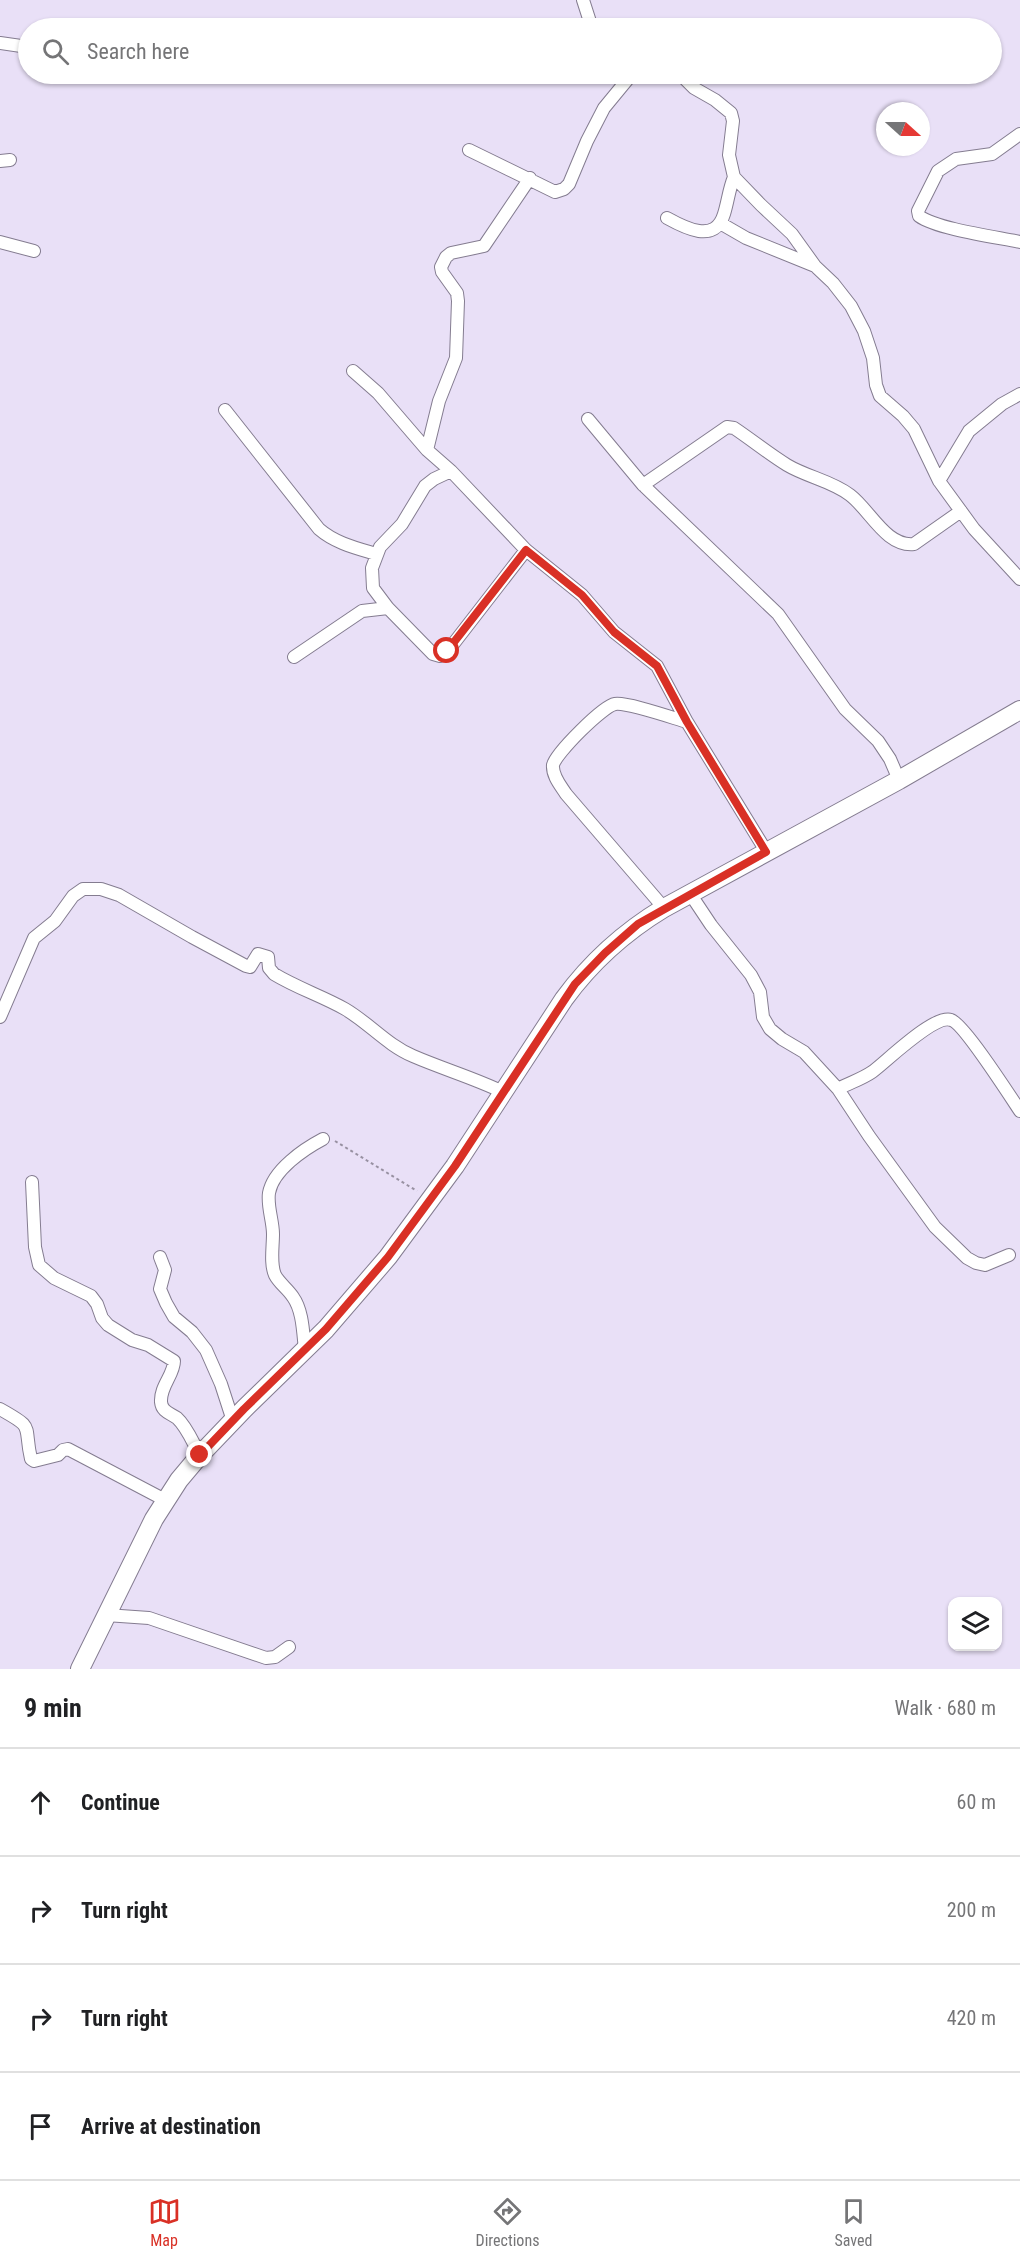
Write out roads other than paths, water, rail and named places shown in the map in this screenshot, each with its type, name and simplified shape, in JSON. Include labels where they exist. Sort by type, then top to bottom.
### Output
[{"type":"street","points":[[583,0],[589,18]]},
{"type":"street","points":[[0,43],[18,46]]},
{"type":"street","points":[[469,150],[555,192],[567,187],[604,108],[624,84]]},
{"type":"street","points":[[668,218],[690,231],[703,232],[720,223],[734,177],[729,155],[733,121],[731,113],[690,84]]},
{"type":"street","points":[[1020,134],[992,154],[956,159],[938,171],[918,211],[919,216],[932,222],[1020,242]]},
{"type":"street","points":[[734,177],[792,234],[815,266],[838,288],[858,318],[873,358],[877,392],[914,429],[939,481],[974,529],[1020,579]]},
{"type":"street","points":[[427,450],[439,401],[456,358],[458,338],[457,293],[442,273],[441,267],[446,257],[451,254],[484,246],[530,178]]},
{"type":"street","points":[[720,223],[746,238],[815,266]]},
{"type":"street","points":[[0,243],[34,251]]},
{"type":"street","points":[[353,371],[378,393],[427,450],[451,471],[526,550],[582,595],[614,632],[657,666],[687,722],[766,852]]},
{"type":"street","points":[[939,481],[969,431],[1002,404],[1020,394]]},
{"type":"street","points":[[225,410],[319,529],[328,537],[339,542],[376,554]]},
{"type":"street","points":[[588,419],[643,485],[778,614],[845,710],[878,741],[890,759],[899,780]]},
{"type":"street","points":[[643,485],[727,427],[734,428],[788,466],[849,494],[881,528],[898,542],[906,545],[914,544],[961,511]]},
{"type":"street","points":[[362,611],[373,588],[372,568],[376,554],[402,524],[425,486],[451,471]]},
{"type":"street","points":[[373,588],[388,608],[433,654],[441,656],[526,550]]},
{"type":"street","points":[[294,657],[362,611],[388,608]]},
{"type":"street","points":[[664,908],[566,794],[554,775],[553,765],[604,708],[616,703],[687,722]]},
{"type":"street","points":[[80,1669],[165,1500],[200,1455],[326,1329],[388,1257],[431,1200],[575,984],[605,953],[638,924],[664,908],[899,780],[1020,710]]},
{"type":"street","points":[[0,1017],[34,938],[55,921],[78,892],[83,889],[101,889],[119,895],[192,938],[246,966],[250,967],[258,954],[268,957],[269,968],[274,974],[344,1008],[411,1056],[472,1077],[503,1092]]},
{"type":"street","points":[[691,895],[711,925],[751,975],[760,992],[763,1017],[770,1029],[804,1052],[838,1089],[935,1227],[967,1258],[976,1263],[985,1265],[1009,1255]]},
{"type":"street","points":[[838,1089],[871,1073],[903,1045],[926,1029],[944,1019],[950,1019],[956,1022],[1020,1111]]},
{"type":"street","points":[[305,1350],[299,1311],[294,1298],[275,1275],[272,1262],[273,1227],[269,1191],[293,1158],[323,1139]]},
{"type":"street","points":[[32,1182],[35,1247],[39,1265],[54,1278],[91,1296],[108,1325],[174,1361],[174,1367],[163,1390],[161,1403],[165,1411],[178,1419],[200,1455]]},
{"type":"street","points":[[160,1257],[165,1270],[160,1289],[166,1303],[174,1317],[192,1332],[206,1350],[221,1384],[233,1421]]},
{"type":"street","points":[[0,1409],[21,1420],[29,1430],[30,1454],[34,1461],[58,1455],[68,1449],[165,1500]]},
{"type":"street","points":[[106,1615],[149,1618],[266,1658],[275,1657],[289,1647]]}]
